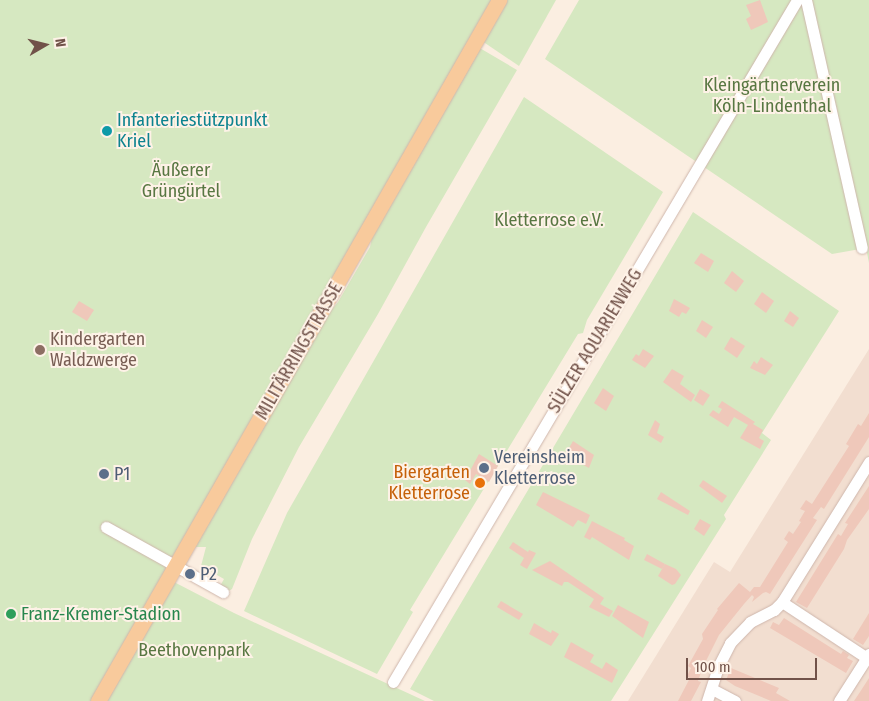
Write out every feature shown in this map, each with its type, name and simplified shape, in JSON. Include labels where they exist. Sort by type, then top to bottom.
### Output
[{"type":"main road","name":"MILITÄRRINGSTRASSE","points":[[98,701],[499,0]]},
{"type":"street","name":"SÜLZER AQUARIENWEG","points":[[393,682],[797,0]]},
{"type":"street","points":[[806,0],[862,248]]},
{"type":"street","points":[[707,701],[719,666],[730,643],[750,622],[774,610],[782,602],[869,462]]},
{"type":"street","points":[[106,527],[223,592]]},
{"type":"street","points":[[782,602],[868,656],[839,701]]},
{"type":"street","points":[[712,689],[735,701]]},
{"type":"shaded area","points":[[869,349],[869,701],[628,701],[714,562],[730,572]]},
{"type":"green space","name":"Äußerer Grüngürtel","points":[[0,0],[493,0],[92,701],[0,701]]},
{"type":"green space","points":[[506,0],[556,0],[519,66],[482,41]]},
{"type":"green space","name":"Kleingärtnerverein Köln-Lindenthal","points":[[579,0],[869,0],[869,263],[866,248],[832,254],[545,59]]},
{"type":"green space","points":[[478,47],[517,70],[378,314],[299,447],[252,539],[232,589],[227,592],[219,588],[224,579],[201,566],[206,547],[194,547],[324,319],[338,302],[370,247],[373,233]]},
{"type":"green space","name":"Kletterrose e.V.","points":[[524,97],[663,192],[587,320],[583,333],[578,334],[410,610],[413,612],[377,674],[244,611],[287,513]]},
{"type":"green space","points":[[693,212],[839,311],[762,433],[771,440],[724,515],[726,519],[611,701],[434,701],[410,689]]},
{"type":"green space","name":"Beethovenpark","points":[[174,582],[234,613],[425,701],[105,701]]},
{"type":"building","points":[[760,0],[768,22],[751,30],[746,19],[751,16],[746,5]]},
{"type":"building","points":[[701,253],[714,261],[708,272],[694,263]]},
{"type":"building","points":[[732,271],[744,281],[736,292],[724,283]]},
{"type":"building","points":[[762,292],[774,301],[766,313],[754,304]]},
{"type":"building","points":[[674,299],[690,308],[686,314],[682,312],[679,317],[669,311]]},
{"type":"building","points":[[79,301],[94,310],[87,321],[72,312]]},
{"type":"building","points":[[790,311],[799,318],[793,327],[784,321]]},
{"type":"building","points":[[702,320],[713,327],[706,338],[696,331]]},
{"type":"building","points":[[731,337],[745,346],[737,358],[724,349]]},
{"type":"building","points":[[643,349],[654,356],[645,368],[632,360],[636,354],[639,356]]},
{"type":"building","points":[[761,357],[773,365],[765,375],[750,368],[754,361],[757,364]]},
{"type":"building","points":[[672,369],[684,376],[680,384],[695,395],[691,402],[663,382]]},
{"type":"building","points":[[603,388],[614,396],[606,411],[594,403]]},
{"type":"building","points":[[700,389],[710,395],[703,406],[694,400]]},
{"type":"building","points":[[722,401],[755,422],[753,424],[763,430],[759,438],[764,441],[760,449],[740,438],[748,425],[734,417],[728,427],[709,415],[713,410],[719,414],[722,409],[718,407]]},
{"type":"building","points":[[869,413],[869,437],[824,509],[821,507],[813,518],[817,520],[770,594],[763,593],[752,602],[754,597],[752,595],[744,604],[719,635],[703,667],[698,681],[701,682],[691,701],[678,701],[690,678],[687,676],[691,668],[688,666],[703,639],[702,634],[717,609],[739,583],[750,592],[754,587],[760,587],[788,542],[784,539],[789,531],[793,534],[801,522],[799,521],[805,511],[800,509],[806,500],[812,504],[849,446],[846,444],[858,424],[861,426]]},
{"type":"building","points":[[655,420],[660,424],[657,433],[664,437],[661,443],[648,435]]},
{"type":"building","points":[[573,441],[594,455],[589,468],[565,455]]},
{"type":"building","name":"Vereinsheim Kletterrose","points":[[479,454],[498,466],[489,482],[476,474],[470,484],[465,480]]},
{"type":"building","points":[[703,480],[727,496],[722,503],[699,486]]},
{"type":"building","points":[[869,486],[869,509],[847,540],[844,549],[807,608],[796,602],[838,534],[841,536],[848,524],[845,523]]},
{"type":"building","points":[[543,492],[590,515],[586,524],[578,520],[573,527],[536,505]]},
{"type":"building","points":[[661,492],[690,511],[688,515],[657,499]]},
{"type":"building","points":[[700,519],[711,525],[704,536],[694,529]]},
{"type":"building","points":[[592,521],[625,538],[624,540],[634,546],[629,560],[592,537],[590,540],[584,537]]},
{"type":"building","points":[[513,542],[528,552],[529,550],[536,553],[527,569],[520,565],[524,558],[509,548]]},
{"type":"building","points":[[647,554],[665,564],[662,569],[644,560]]},
{"type":"building","points":[[550,561],[604,598],[600,604],[613,611],[609,617],[589,607],[594,599],[568,582],[564,582],[562,586],[532,570]]},
{"type":"building","points":[[665,564],[676,569],[681,575],[675,584],[672,585],[658,576]]},
{"type":"building","points":[[501,601],[523,614],[519,620],[497,607]]},
{"type":"building","points":[[618,605],[649,622],[643,638],[612,616]]},
{"type":"building","points":[[869,613],[869,636],[863,645],[853,639]]},
{"type":"building","points":[[784,618],[841,654],[843,651],[849,655],[847,658],[853,661],[846,673],[770,628],[773,622],[779,625]]},
{"type":"building","points":[[534,623],[551,633],[552,630],[559,634],[551,646],[529,634]]},
{"type":"building","points":[[571,642],[594,655],[590,662],[602,669],[606,662],[618,670],[612,683],[564,657]]},
{"type":"building","points":[[731,668],[779,688],[776,693],[790,701],[771,701],[735,686],[726,680]]},
{"type":"building","points":[[869,678],[869,701],[854,701],[860,692]]},
{"type":"place","name":"Infanteriestützpunkt Kriel","points":[[107,131]]},
{"type":"place","name":"Kindergarten Waldzwerge","points":[[40,350]]},
{"type":"place","name":"Vereinsheim Kletterrose","points":[[484,468]]},
{"type":"place","name":"P1","points":[[104,474]]},
{"type":"place","name":"Biergarten Kletterrose","points":[[480,483]]},
{"type":"place","name":"P2","points":[[190,574]]},
{"type":"place","name":"Franz-Kremer-Stadion","points":[[11,614]]}]
